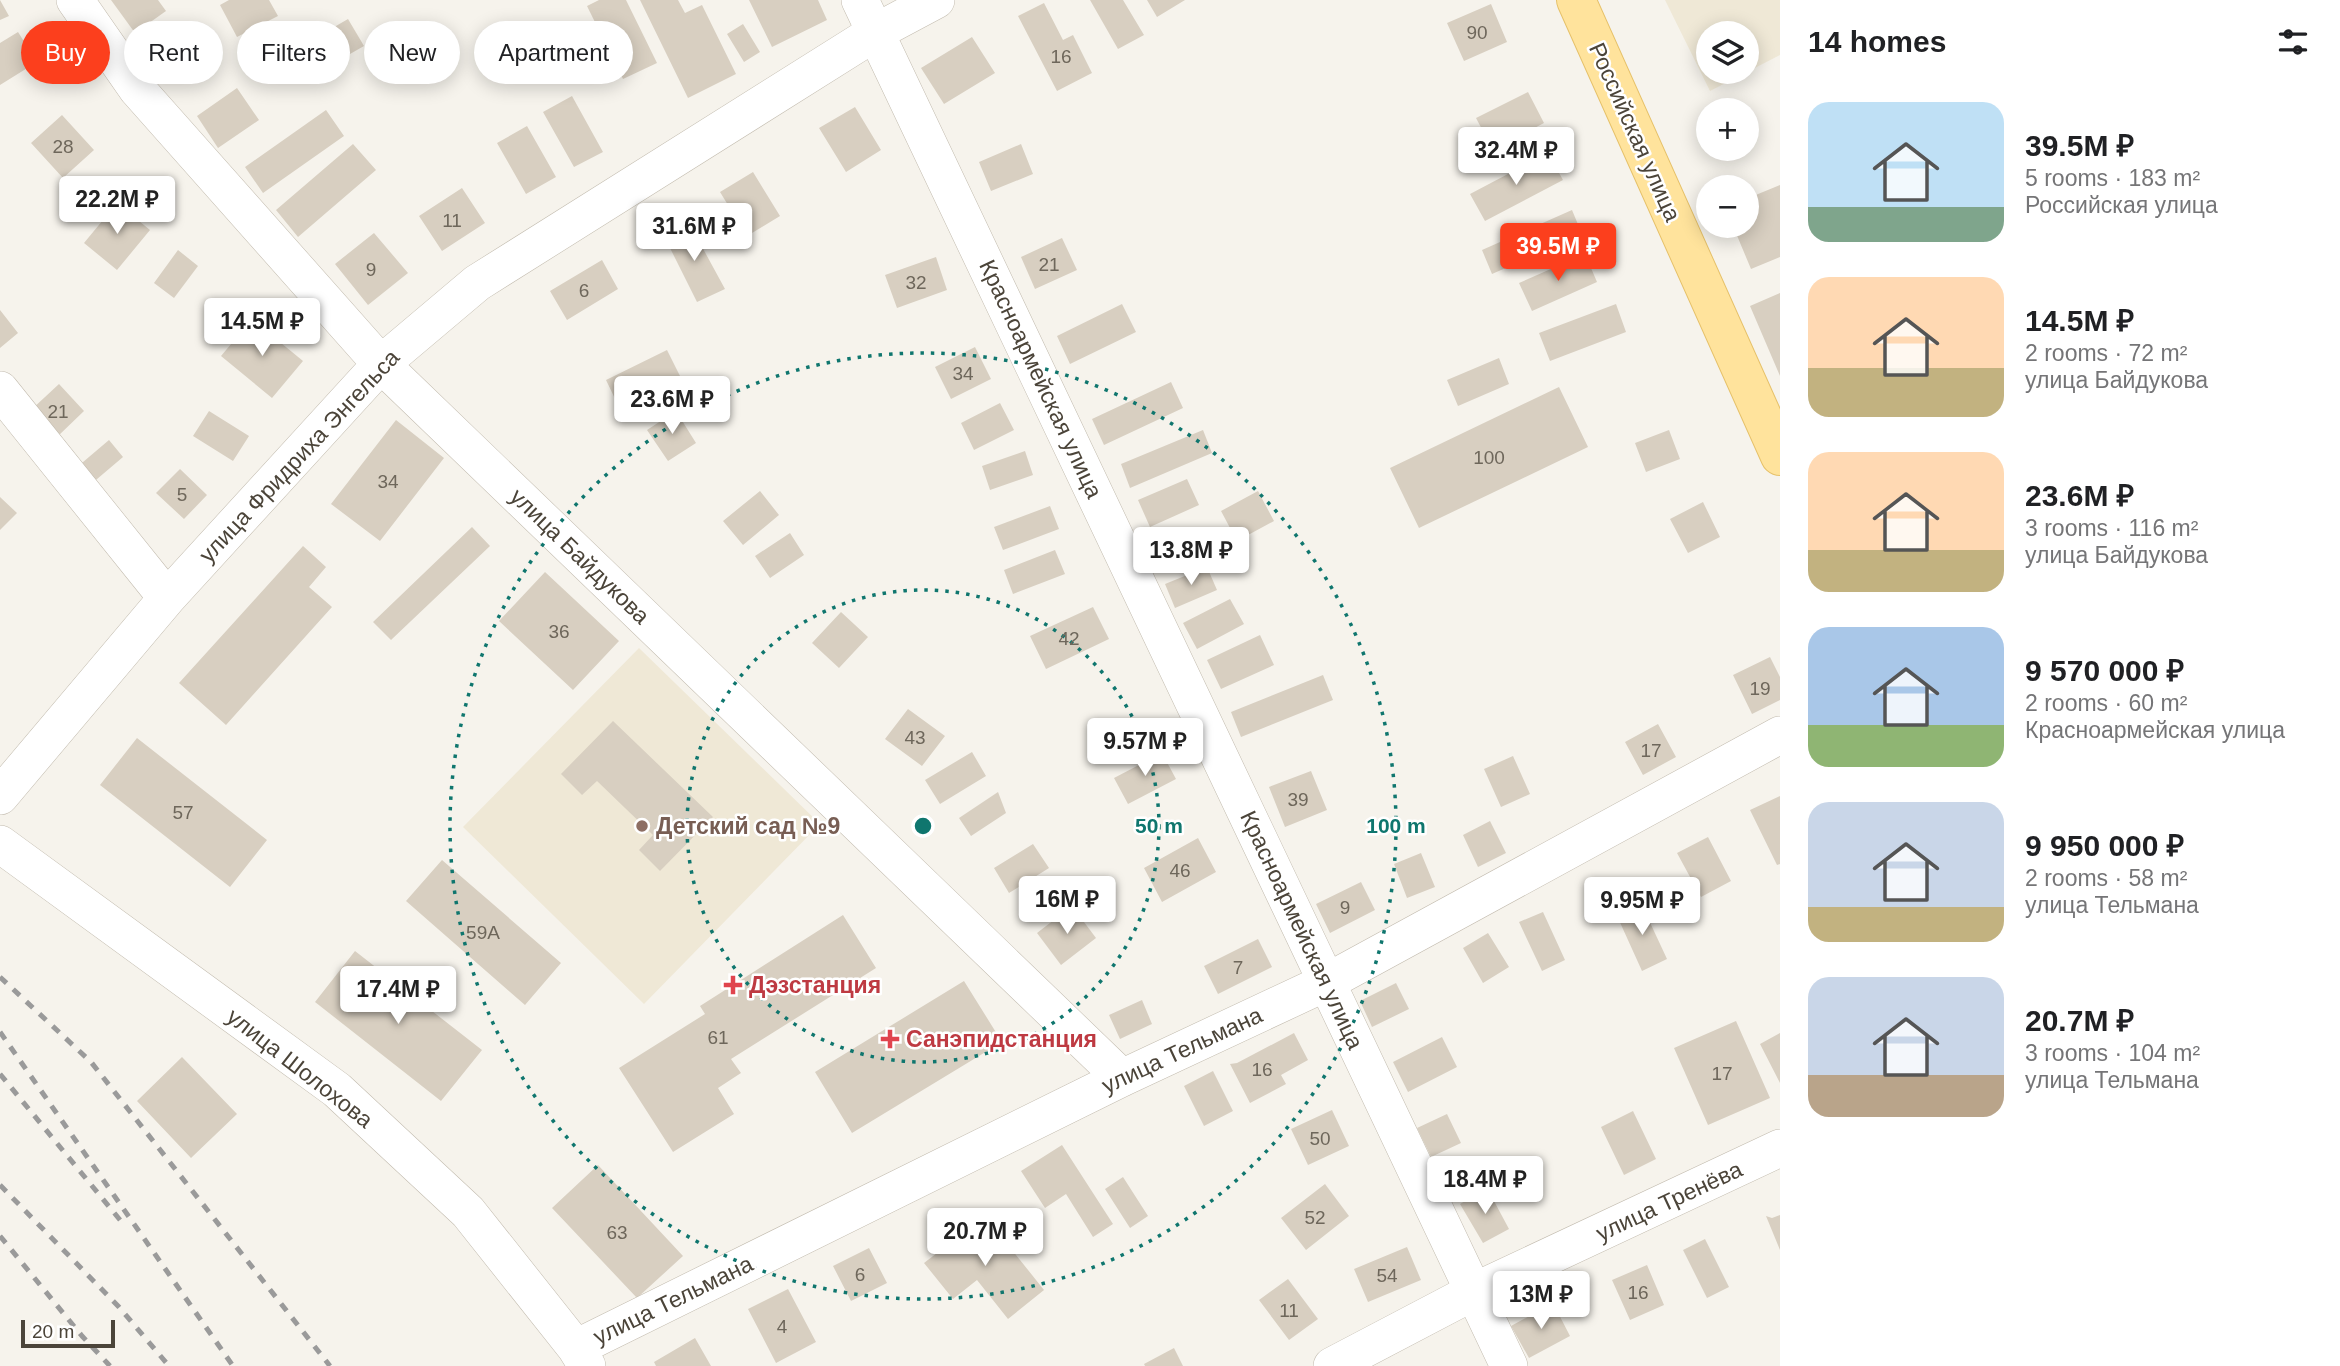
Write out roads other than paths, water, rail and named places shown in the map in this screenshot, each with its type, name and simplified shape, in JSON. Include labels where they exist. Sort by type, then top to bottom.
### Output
[{"type":"main road","name":"Российская улица","points":[[1576,0],[1780,456]]},
{"type":"street","name":"улица Байдукова","points":[[75,0],[137,89],[381,364],[1122,1078]]},
{"type":"street","name":"Красноармейская улица","points":[[860,0],[1509,1366]]},
{"type":"street","name":"улица Фридриха Энгельса","points":[[0,796],[167,598],[381,364],[477,283],[876,32],[936,0]]},
{"type":"street","points":[[0,390],[167,598]]},
{"type":"street","name":"улица Тельмана","points":[[582,1357],[1122,1078],[1327,982],[1780,736]]},
{"type":"street","name":"улица Шолохова","points":[[0,844],[337,1090],[468,1212],[582,1357]]},
{"type":"street","name":"улица Тренёва","points":[[1332,1366],[1473,1292],[1780,1149]]},
{"type":"railway","points":[[0,977],[91,1062],[330,1366]]},
{"type":"railway","points":[[0,1032],[233,1366]]},
{"type":"railway","points":[[0,1074],[125,1226]]},
{"type":"railway","points":[[0,1185],[119,1307],[169,1366]]},
{"type":"railway","points":[[0,1236],[110,1366]]},
{"type":"place","name":"Детский сад №9","points":[[642,826]]},
{"type":"place","name":"Дэзстанция","points":[[733,985]]},
{"type":"place","name":"Санэпидстанция","points":[[890,1039]]}]
